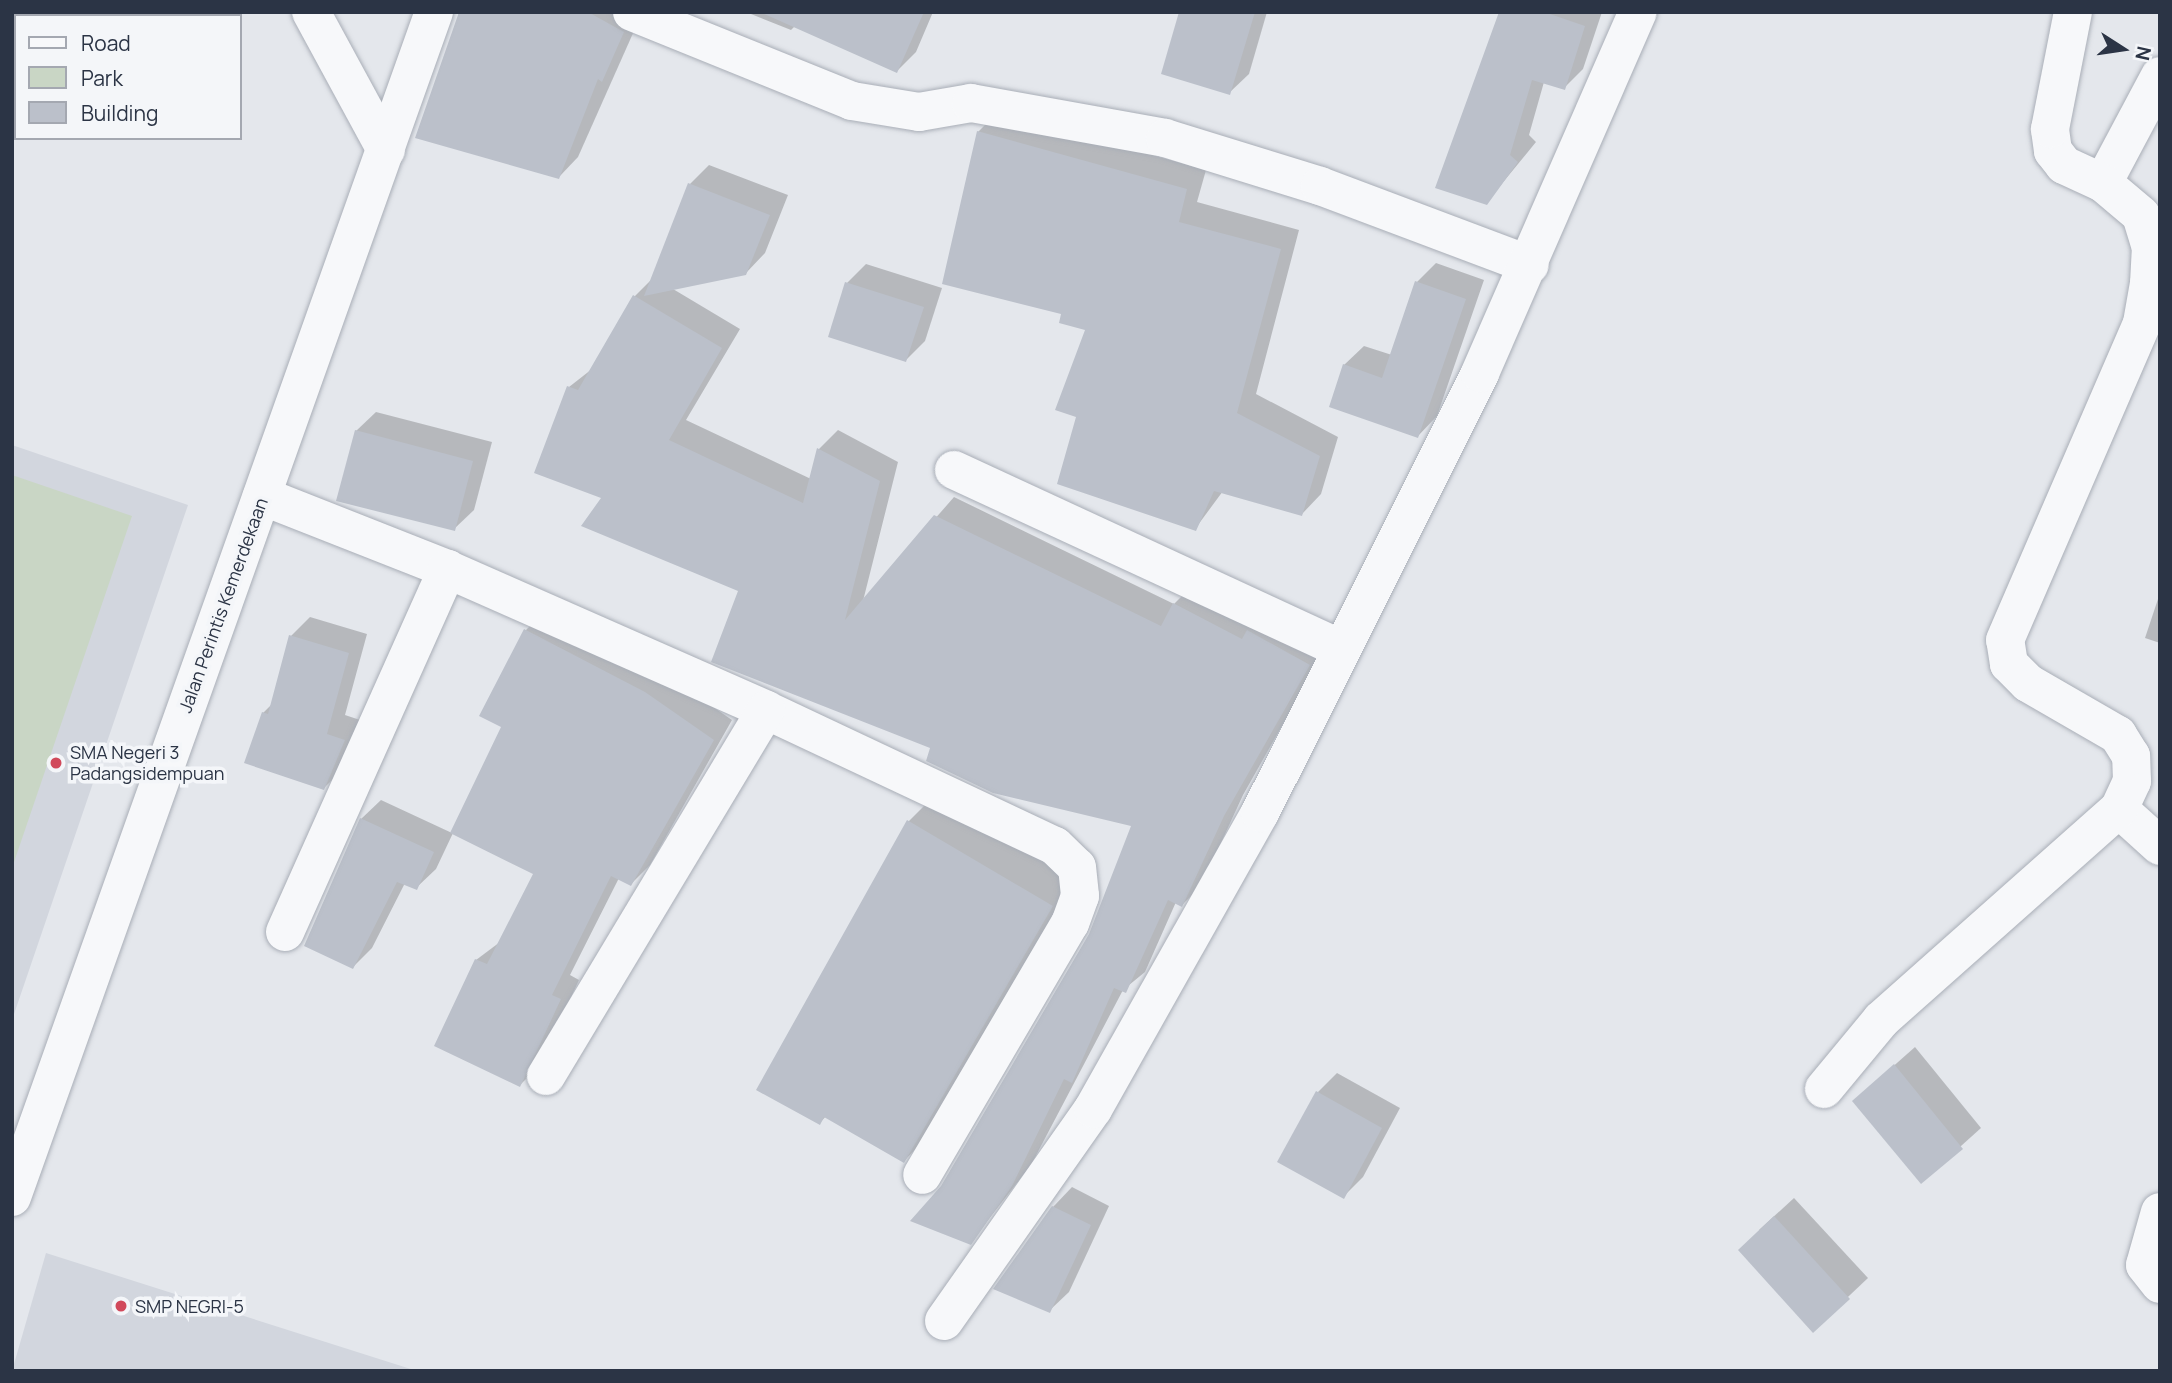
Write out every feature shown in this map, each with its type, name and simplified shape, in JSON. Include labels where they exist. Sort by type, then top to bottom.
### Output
[{"type":"street","points":[[311,12],[386,150]]},
{"type":"street","name":"Jalan Perintis Kemerdekaan","points":[[12,1197],[434,12]]},
{"type":"street","points":[[632,12],[852,101],[919,112],[971,103],[1165,138],[1320,186],[1530,265]]},
{"type":"street","points":[[944,1321],[1093,1109],[1260,813],[1530,265],[1638,12]]},
{"type":"street","points":[[1824,1089],[1881,1020],[2119,809],[2132,781],[2131,756],[2118,735],[2028,683],[2009,664],[2005,640],[2142,323],[2151,248],[2150,220],[2103,183],[2064,165],[2053,151],[2050,129],[2073,12]]},
{"type":"street","points":[[2103,183],[2160,76]]},
{"type":"street","points":[[954,470],[1341,649]]},
{"type":"street","points":[[262,496],[447,569],[766,710],[1055,846],[1077,867],[1080,896],[1070,923],[922,1175]]},
{"type":"street","points":[[285,932],[447,569]]},
{"type":"street","points":[[546,1076],[766,710]]},
{"type":"street","points":[[2119,809],[2160,846]]},
{"type":"street","points":[[2160,1212],[2145,1265],[2160,1284]]},
{"type":"shaded area","name":"SMA Negeri 3 Padangsidempuan","points":[[12,445],[188,505],[12,1020]]},
{"type":"shaded area","name":"SMP NEGRI-5","points":[[46,1253],[417,1371],[12,1371]]},
{"type":"green space","points":[[12,475],[132,516],[12,868]]},
{"type":"building","points":[[459,12],[588,12],[624,32],[602,82],[598,79],[559,179],[415,138]]},
{"type":"building","points":[[760,12],[924,12],[897,73]]},
{"type":"building","points":[[1179,12],[1255,12],[1230,95],[1161,74]]},
{"type":"building","points":[[1499,12],[1544,12],[1585,26],[1565,90],[1532,80],[1510,155],[1518,162],[1487,205],[1435,188]]},
{"type":"building","points":[[977,131],[1187,189],[1179,222],[1281,249],[1237,413],[1320,456],[1302,516],[1214,491],[1196,531],[1057,484],[1076,417],[1055,410],[1085,330],[1059,323],[1061,314],[942,284]]},
{"type":"building","points":[[688,183],[770,215],[746,275],[644,296]]},
{"type":"building","points":[[1415,281],[1466,299],[1418,438],[1329,407],[1343,364],[1382,378]]},
{"type":"building","points":[[845,282],[924,307],[906,362],[828,337]]},
{"type":"building","points":[[633,295],[722,348],[669,440],[803,503],[817,448],[880,481],[845,620],[934,515],[1161,626],[1173,603],[1242,639],[1247,630],[1310,665],[1224,816],[1182,907],[1168,900],[1126,993],[1114,988],[1072,1083],[1064,1079],[1012,1186],[971,1245],[910,1221],[941,1186],[1089,934],[1131,826],[993,793],[926,761],[930,748],[711,662],[738,591],[581,526],[601,498],[534,473],[567,386],[578,390]]},
{"type":"building","points":[[355,430],[473,461],[455,531],[336,501]]},
{"type":"building","points":[[524,629],[645,692],[714,740],[631,886],[611,876],[552,995],[561,999],[520,1087],[434,1046],[475,959],[487,964],[533,874],[450,833],[501,727],[479,716]]},
{"type":"building","points":[[289,635],[349,653],[327,734],[345,740],[324,790],[244,763],[262,712],[268,714]]},
{"type":"building","points":[[360,818],[434,852],[417,890],[397,882],[353,969],[304,946]]},
{"type":"building","points":[[907,820],[1053,906],[904,1163],[824,1117],[820,1125],[756,1090]]},
{"type":"building","points":[[1894,1064],[1963,1149],[1921,1184],[1852,1101]]},
{"type":"building","points":[[1316,1091],[1382,1128],[1344,1199],[1277,1162]]},
{"type":"building","points":[[1052,1206],[1091,1225],[1050,1313],[993,1289]]},
{"type":"building","points":[[1774,1216],[1850,1299],[1813,1333],[1738,1250]]},
{"type":"place","name":"SMA Negeri 3 Padangsidempuan","points":[[56,763]]},
{"type":"place","name":"SMP NEGRI-5","points":[[121,1306]]}]
